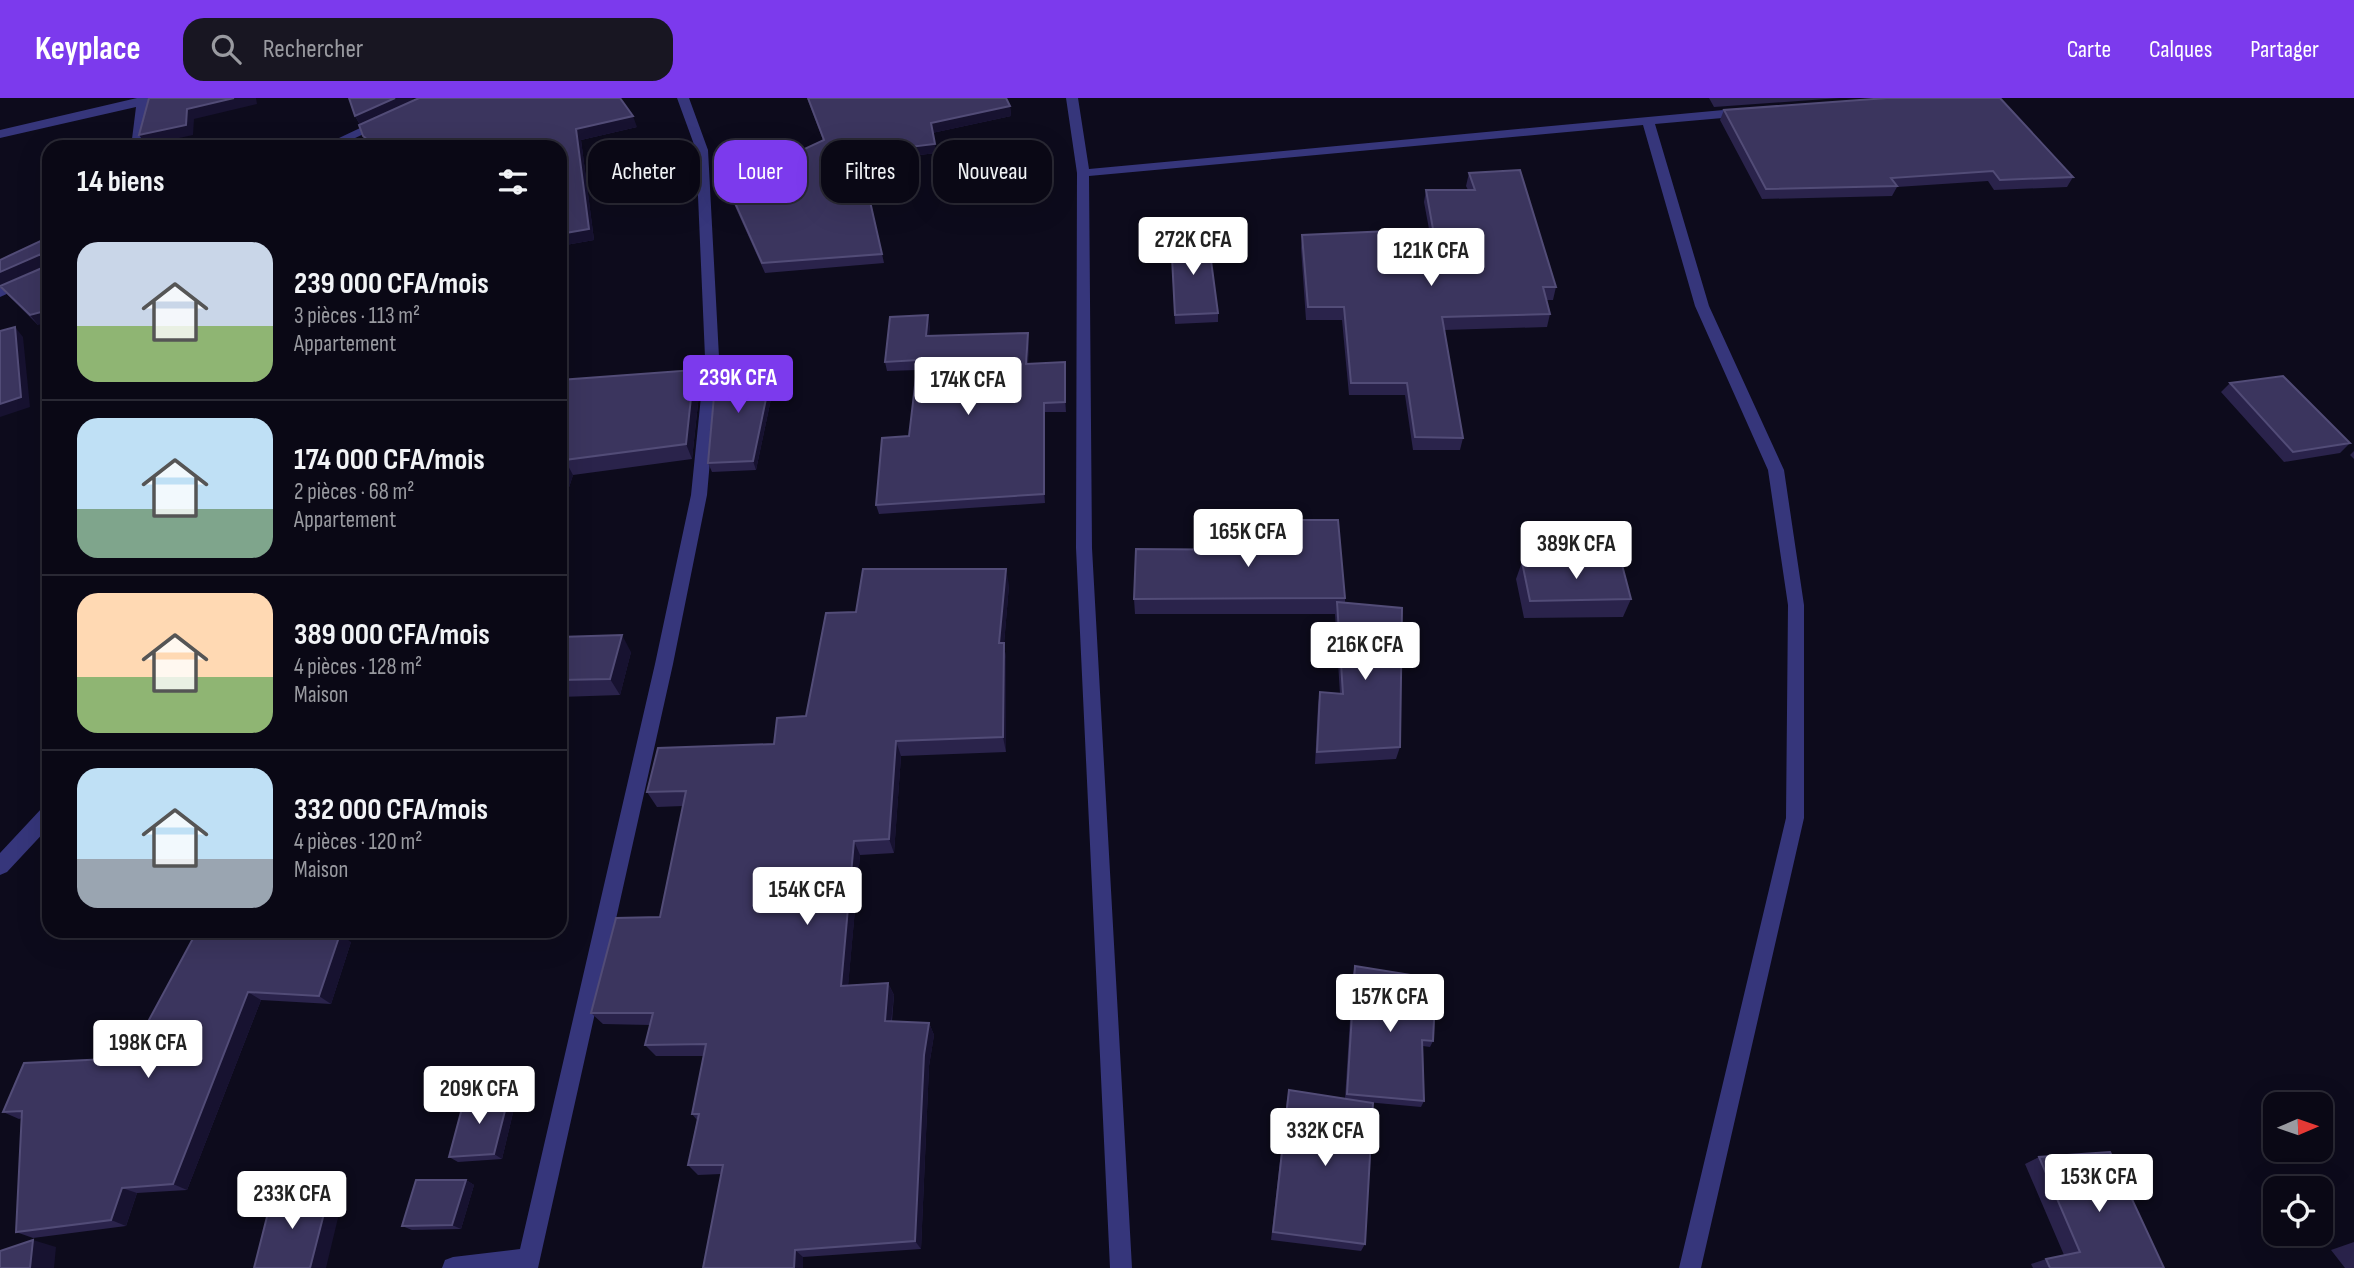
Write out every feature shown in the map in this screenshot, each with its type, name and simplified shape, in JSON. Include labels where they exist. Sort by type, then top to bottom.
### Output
[{"type":"street","points":[[0,134],[159,98]]},
{"type":"street","points":[[453,1268],[527,1264],[664,664],[699,495],[712,357],[702,150],[683,98]]},
{"type":"street","points":[[1072,98],[1083,173],[1084,548],[1121,1268]]},
{"type":"street","points":[[138,140],[143,100]]},
{"type":"street","points":[[1083,173],[1754,111]]},
{"type":"street","points":[[351,140],[390,119]]},
{"type":"street","points":[[1647,119],[1702,306],[1776,470],[1796,605],[1795,818],[1690,1268]]},
{"type":"street","points":[[0,293],[42,273]]},
{"type":"street","points":[[0,866],[42,821]]},
{"type":"building","points":[[149,98],[234,98],[187,109],[186,125],[139,135]]},
{"type":"building","points":[[349,98],[395,98],[355,116]]},
{"type":"building","points":[[419,98],[620,98],[633,116],[576,129],[589,229],[567,233],[567,140],[368,140],[359,125]]},
{"type":"building","points":[[808,98],[1006,98],[1010,106],[931,123],[933,144],[919,146],[919,140],[824,140]]},
{"type":"building","points":[[1887,98],[2000,98],[2073,177],[2000,180],[1993,171],[1891,178],[1897,186],[1766,189],[1724,110]]},
{"type":"building","points":[[821,141],[821,203],[870,203],[882,254],[762,263],[735,203],[807,203],[807,148]]},
{"type":"building","points":[[1520,170],[1556,287],[1543,287],[1550,314],[1442,317],[1463,438],[1415,437],[1407,383],[1351,383],[1344,307],[1308,307],[1302,235],[1433,229],[1426,190],[1475,190],[1469,173]]},
{"type":"building","points":[[1171,238],[1208,238],[1218,313],[1175,315]]},
{"type":"building","points":[[42,240],[42,268],[41,254],[0,272],[0,260]]},
{"type":"building","points":[[42,268],[42,312],[30,315],[0,286]]},
{"type":"building","points":[[928,315],[926,336],[1028,333],[1026,364],[1065,362],[1065,402],[1044,403],[1044,494],[876,505],[882,438],[909,436],[918,360],[885,362],[890,317]]},
{"type":"building","points":[[15,327],[21,397],[0,404],[0,331]]},
{"type":"building","points":[[694,370],[686,444],[567,460],[567,379]]},
{"type":"building","points":[[772,370],[753,461],[708,463],[716,374]]},
{"type":"building","points":[[2283,376],[2350,443],[2293,452],[2230,383]]},
{"type":"building","points":[[1286,520],[1338,520],[1345,598],[1134,599],[1136,549],[1289,550]]},
{"type":"building","points":[[1621,561],[1631,599],[1530,601],[1522,562]]},
{"type":"building","points":[[863,569],[1006,569],[999,643],[1004,643],[1003,737],[896,741],[889,839],[854,841],[841,986],[888,983],[885,1021],[929,1023],[924,1055],[915,1241],[795,1250],[794,1268],[703,1268],[723,1165],[688,1165],[699,1114],[692,1114],[706,1044],[645,1045],[653,1013],[591,1013],[616,918],[660,917],[686,791],[647,792],[658,748],[774,744],[777,718],[806,716],[826,613],[856,612]]},
{"type":"building","points":[[1337,602],[1402,608],[1400,747],[1317,752],[1320,692],[1343,694]]},
{"type":"building","points":[[622,635],[610,679],[567,680],[567,637]]},
{"type":"building","points":[[193,938],[339,938],[319,996],[248,992],[173,1184],[122,1188],[111,1220],[16,1232],[22,1111],[3,1112],[24,1063],[108,1059],[114,1045],[136,1044]]},
{"type":"building","points":[[1355,966],[1436,979],[1433,1041],[1422,1040],[1424,1101],[1347,1094]]},
{"type":"building","points":[[1289,1090],[1373,1103],[1365,1244],[1273,1232]]},
{"type":"building","points":[[509,1095],[494,1154],[449,1157],[465,1097]]},
{"type":"building","points":[[2110,1152],[2164,1268],[2050,1268],[2046,1259],[2080,1252],[2039,1157]]},
{"type":"building","points":[[416,1180],[466,1180],[452,1225],[402,1226]]},
{"type":"building","points":[[330,1190],[310,1268],[254,1268],[272,1197]]},
{"type":"building","points":[[33,1240],[30,1268],[0,1268],[0,1251]]}]
